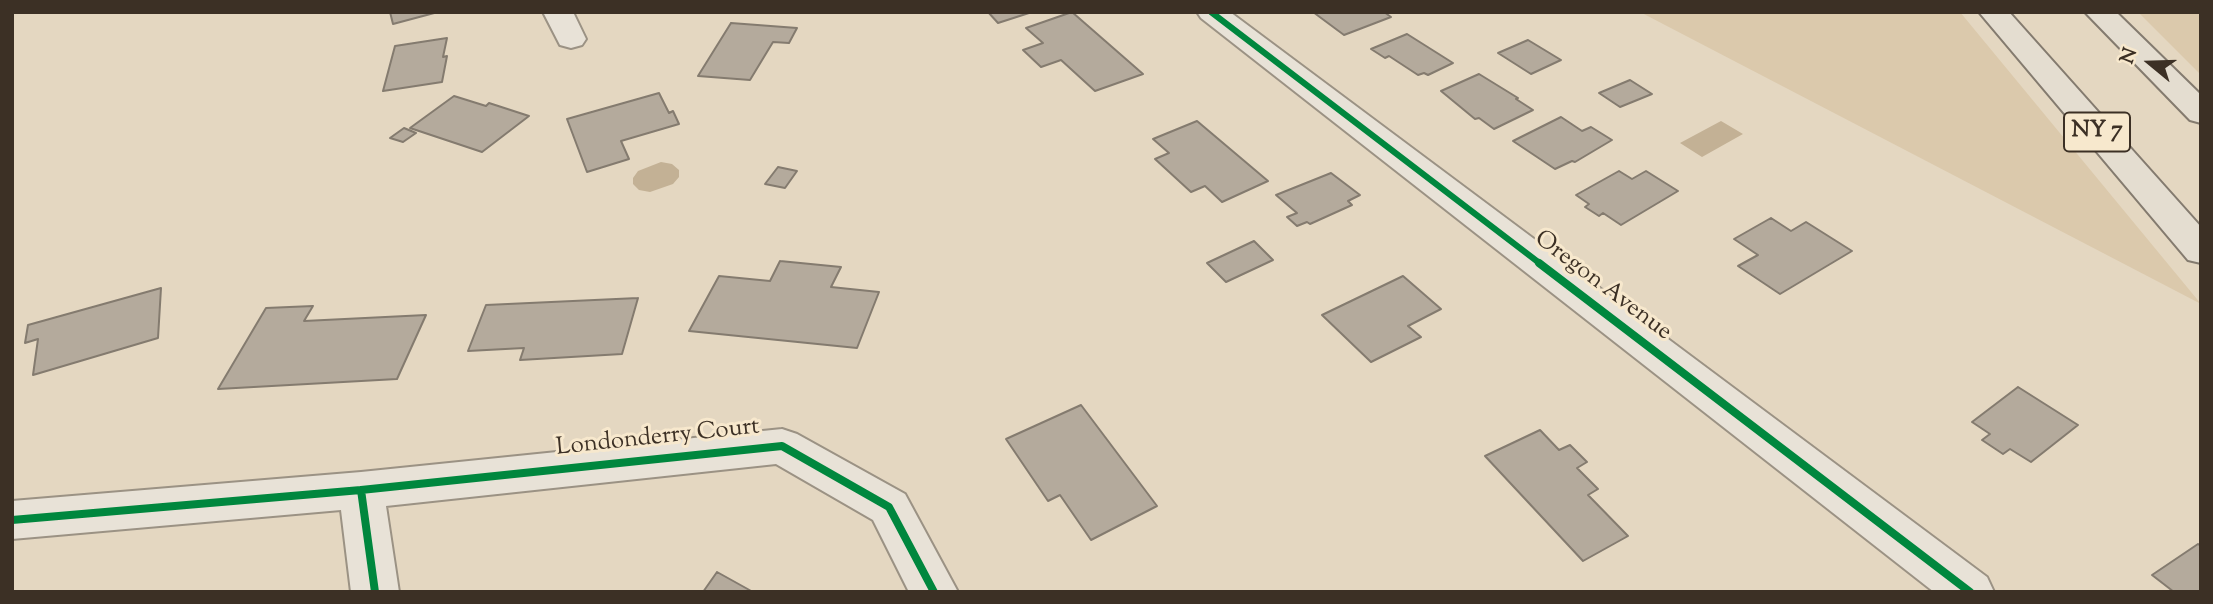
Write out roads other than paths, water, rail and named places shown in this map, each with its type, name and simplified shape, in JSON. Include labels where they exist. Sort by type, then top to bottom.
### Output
[{"type":"highway","name":"NY 7","points":[[1993,12],[2201,251]]},
{"type":"highway","points":[[2099,12],[2201,113]]},
{"type":"street","points":[[558,12],[571,39]]},
{"type":"street","name":"Oregon Avenue","points":[[1210,12],[1970,592]]},
{"type":"street","name":"Londonderry Court","points":[[12,520],[361,490],[782,446],[889,507],[934,592]]},
{"type":"street","points":[[361,490],[375,592]]}]
